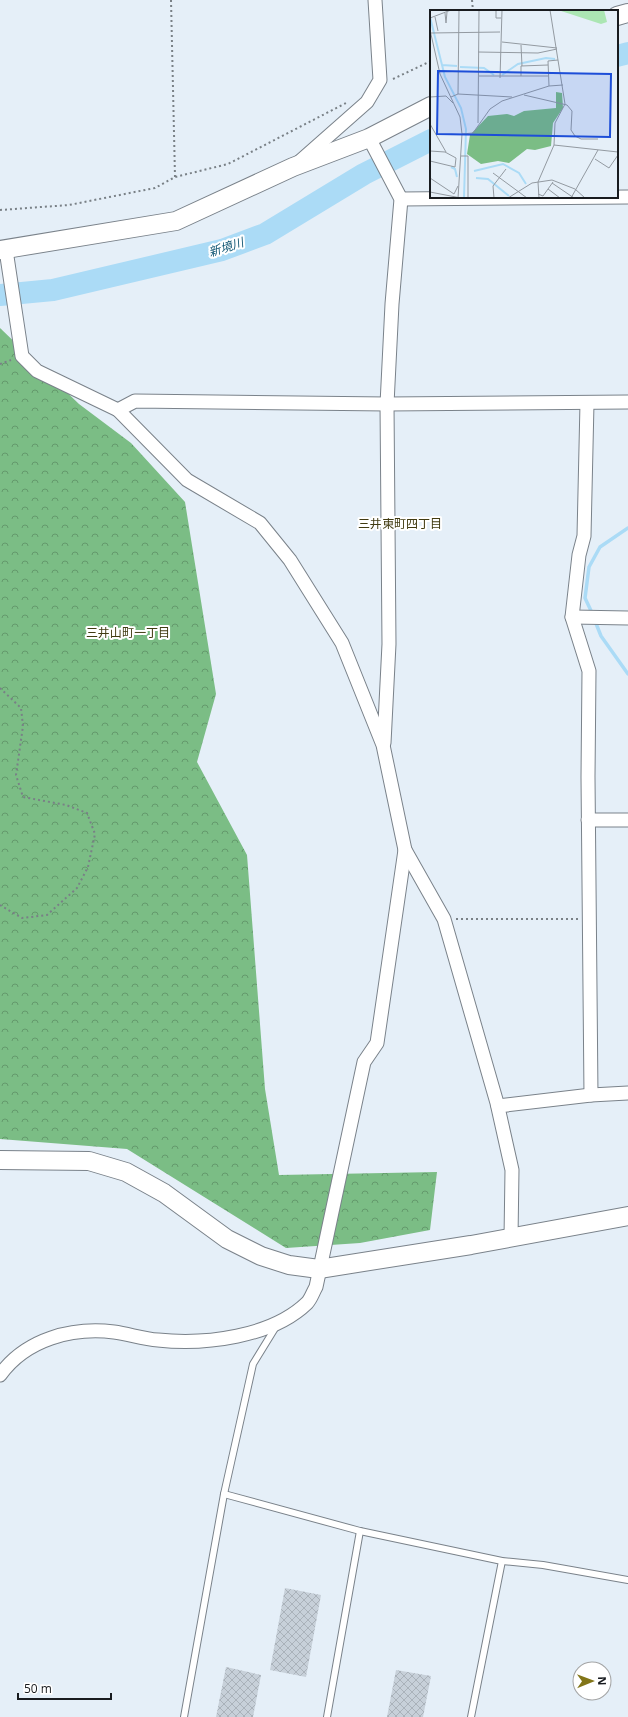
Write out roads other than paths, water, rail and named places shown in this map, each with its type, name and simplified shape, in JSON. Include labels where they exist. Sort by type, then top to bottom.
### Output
[{"type":"street","points":[[293,167],[367,102],[380,80],[375,0]]},
{"type":"street","points":[[618,16],[628,13]]},
{"type":"street","points":[[430,107],[371,141],[293,167],[176,221],[4,254],[15,306],[22,356],[37,371],[118,410],[187,480],[260,523],[290,560],[342,643],[383,745],[405,850],[444,919],[498,1106],[512,1170],[511,1238]]},
{"type":"street","points":[[371,141],[400,195],[392,304],[387,404],[389,644],[385,737],[383,745]]},
{"type":"street","points":[[400,195],[430,195]]},
{"type":"street","points":[[618,197],[628,197]]},
{"type":"street","points":[[118,410],[135,401],[387,404],[628,402]]},
{"type":"street","points":[[587,403],[584,536],[579,555],[572,617],[589,672],[588,820],[591,1095]]},
{"type":"street","points":[[572,617],[628,618]]},
{"type":"street","points":[[588,820],[628,820]]},
{"type":"street","points":[[0,1374],[6,1366],[27,1350],[50,1338],[68,1333],[112,1332],[158,1340],[205,1341],[251,1333],[287,1318],[308,1302],[316,1287],[364,1062],[377,1043],[405,850]]},
{"type":"street","points":[[498,1106],[591,1095],[628,1093]]},
{"type":"street","points":[[0,1160],[50,1159],[89,1161],[126,1172],[164,1193],[227,1239],[261,1256],[289,1265],[319,1269],[511,1238],[628,1216]]},
{"type":"lane","points":[[184,1717],[224,1494],[253,1364],[279,1322]]},
{"type":"lane","points":[[224,1494],[360,1531],[502,1561],[628,1580]]},
{"type":"lane","points":[[327,1717],[360,1531]]},
{"type":"lane","points":[[471,1717],[502,1561]]},
{"type":"waterway","name":"新境川","points":[[618,56],[628,53]]},
{"type":"waterway","name":"新境川","points":[[0,295],[53,290],[222,250],[265,234],[364,174],[430,141]]},
{"type":"waterway","points":[[593,615],[585,598],[589,567],[600,547],[628,528]]},
{"type":"waterway","points":[[595,621],[601,636],[628,674]]},
{"type":"district","name":"三井東町四丁目","points":[[400,523]]},
{"type":"district","name":"三井山町一丁目","points":[[128,632]]}]
